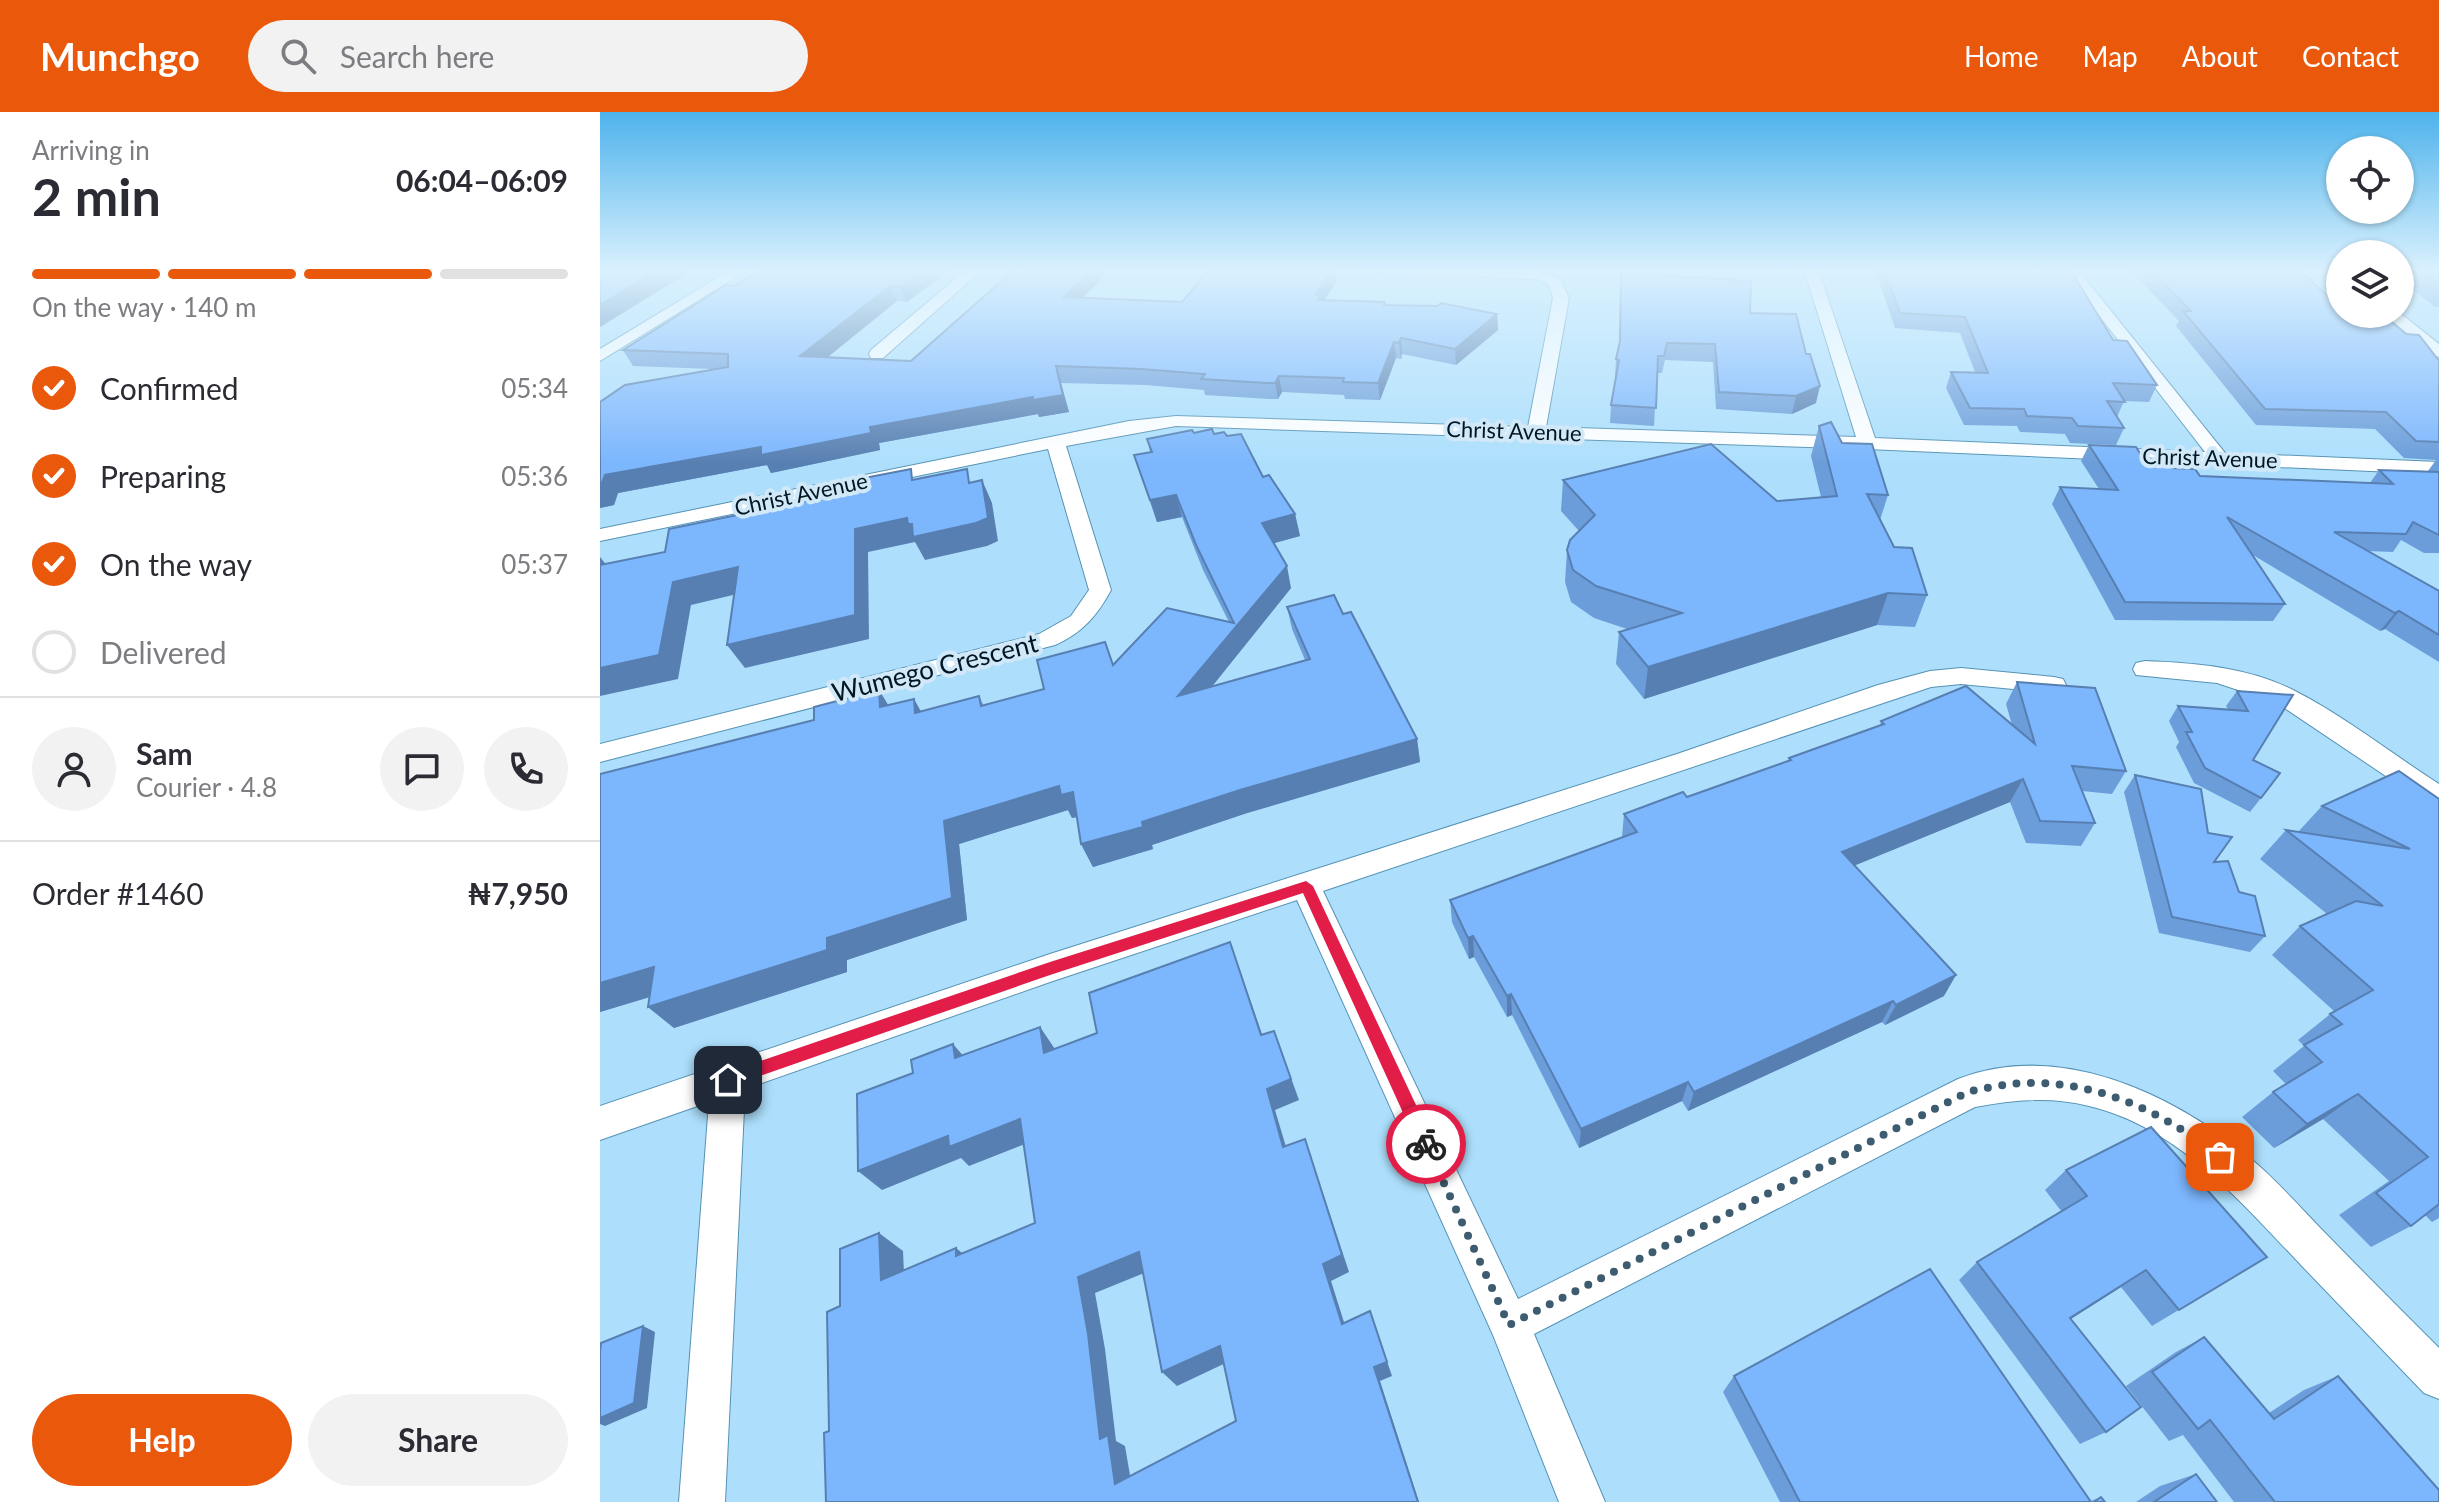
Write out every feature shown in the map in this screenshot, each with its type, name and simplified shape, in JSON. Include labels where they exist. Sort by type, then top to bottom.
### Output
[{"type":"street","points":[[600,356],[636,334]]},
{"type":"street","points":[[877,354],[900,334]]},
{"type":"street","points":[[1536,432],[1554,334]]},
{"type":"street","points":[[1832,334],[1867,443]]},
{"type":"street","points":[[2121,334],[2220,459]]},
{"type":"street","points":[[2417,334],[2439,352]]},
{"type":"street","name":"Christ Avenue","points":[[600,535],[1055,442],[1176,421],[1867,443],[2439,468]]},
{"type":"street","name":"Wumego Crescent","points":[[600,753],[1047,640],[1069,630],[1082,619],[1100,590],[1055,442]]},
{"type":"street","points":[[2148,670],[2145,669],[2210,672],[2258,685],[2286,697],[2439,798]]},
{"type":"street","points":[[600,1123],[1050,968],[1930,679],[1961,676],[2071,687]]},
{"type":"street","points":[[1306,886],[1509,1325],[1582,1502]]},
{"type":"street","points":[[702,1502],[728,1080]]},
{"type":"street","points":[[1509,1325],[1970,1091],[2030,1082],[2083,1087],[2152,1111],[2201,1143],[2238,1172],[2439,1378]]},
{"type":"building","points":[[649,334],[828,334],[800,356],[911,361],[942,334],[1473,334],[1455,349],[1401,338],[1399,343],[1394,342],[1378,383],[1343,382],[1344,378],[1279,376],[1275,383],[1267,383],[1201,379],[1205,374],[1056,366],[1063,395],[1033,400],[1033,397],[870,427],[871,433],[761,455],[761,447],[605,475],[600,488],[600,402],[625,385],[728,367],[728,354],[623,350]]},
{"type":"building","points":[[1620,334],[1801,334],[1820,386],[1796,396],[1719,392],[1715,344],[1667,343],[1664,356],[1658,356],[1656,408],[1611,405]]},
{"type":"building","points":[[1972,334],[2109,334],[2113,340],[2127,341],[2157,385],[2113,383],[2125,402],[2107,401],[2124,428],[2078,426],[2072,418],[2027,416],[2024,409],[1970,408],[1951,372],[1988,373]]},
{"type":"building","points":[[2202,334],[2419,335],[2439,361],[2439,442],[2416,441],[2386,412],[2265,409]]},
{"type":"building","points":[[1831,422],[1842,443],[1872,444],[1888,495],[1867,494],[1894,547],[1912,548],[1927,595],[1888,593],[1648,667],[1619,632],[1682,613],[1596,586],[1573,570],[1567,550],[1570,540],[1595,515],[1563,480],[1711,444],[1777,501],[1837,496],[1819,426]]},
{"type":"building","points":[[1212,429],[1214,434],[1241,434],[1263,477],[1269,475],[1295,514],[1262,523],[1287,566],[1178,696],[1310,659],[1287,607],[1334,595],[1343,614],[1351,612],[1417,739],[1240,790],[1142,822],[1143,827],[1081,844],[1073,792],[1061,795],[1059,786],[944,821],[952,898],[827,938],[827,950],[648,1007],[654,967],[600,983],[600,774],[814,720],[814,707],[879,690],[880,707],[914,699],[915,713],[979,696],[981,706],[1044,689],[1037,660],[1105,642],[1113,665],[1167,608],[1234,623],[1176,495],[1150,500],[1134,455],[1152,452],[1147,439]]},
{"type":"building","points":[[2089,445],[2136,447],[2143,458],[2167,460],[2172,468],[2195,469],[2200,476],[2393,484],[2379,470],[2439,472],[2439,535],[2413,522],[2406,534],[2334,532],[2439,591],[2439,635],[2227,517],[2285,604],[2125,602],[2060,487],[2118,490]]},
{"type":"building","points":[[911,469],[912,480],[967,469],[969,483],[982,480],[988,518],[913,537],[912,524],[908,524],[907,518],[855,529],[855,615],[727,645],[738,567],[673,582],[659,655],[600,668],[600,565],[665,552],[669,529],[860,490],[859,479]]},
{"type":"building","points":[[2017,682],[2095,688],[2126,771],[2072,766],[2095,823],[2040,821],[2023,779],[1842,852],[1956,975],[1896,1005],[1893,1001],[1694,1092],[1688,1082],[1581,1129],[1511,994],[1507,996],[1473,936],[1468,938],[1450,900],[1637,832],[1624,814],[1683,792],[1687,797],[1791,760],[1789,758],[1884,724],[1881,721],[1966,686],[2035,744]]},
{"type":"building","points":[[2237,691],[2293,695],[2253,760],[2280,773],[2261,798],[2205,768],[2186,732],[2192,732],[2178,706],[2248,711]]},
{"type":"building","points":[[2399,771],[2439,799],[2439,1204],[2411,1226],[2376,1193],[2428,1157],[2358,1094],[2307,1124],[2273,1092],[2322,1062],[2304,1045],[2342,1024],[2330,1014],[2373,990],[2300,926],[2356,901],[2383,906],[2286,830],[2410,849],[2322,806]]},
{"type":"building","points":[[2135,775],[2201,789],[2208,833],[2232,837],[2214,862],[2228,861],[2239,892],[2255,896],[2265,936],[2172,917]]},
{"type":"building","points":[[1230,942],[1261,1035],[1274,1031],[1291,1079],[1267,1089],[1283,1147],[1305,1139],[1342,1255],[1323,1264],[1342,1324],[1370,1311],[1387,1362],[1374,1367],[1418,1502],[826,1502],[824,1433],[829,1431],[827,1312],[840,1306],[840,1249],[879,1233],[881,1280],[956,1248],[956,1256],[1035,1223],[1020,1119],[949,1147],[948,1136],[858,1171],[857,1094],[913,1073],[911,1060],[953,1044],[955,1058],[1040,1027],[1044,1053],[1097,1033],[1089,993]],"holes":[[[1139,1252],[1162,1372],[1220,1346],[1236,1421],[1115,1484],[1108,1435],[1100,1439],[1078,1277]]]},
{"type":"building","points":[[2151,1127],[2267,1257],[2179,1310],[2146,1270],[2070,1318],[2141,1407],[2106,1432],[1977,1262],[2087,1196],[2066,1170]]},
{"type":"building","points":[[1930,1269],[2091,1502],[1800,1502],[1734,1376]]},
{"type":"building","points":[[643,1326],[634,1403],[600,1418],[601,1343]]},
{"type":"building","points":[[2204,1337],[2274,1419],[2338,1376],[2439,1490],[2439,1502],[2275,1502],[2210,1420],[2198,1429],[2152,1372]]},
{"type":"building","points":[[2196,1474],[2217,1502],[2154,1502]]},
{"type":"way so far","points":[[1426,1144],[1509,1325],[1970,1091],[2030,1082],[2083,1087],[2152,1111],[2220,1157]]},
{"type":"route","points":[[728,1080],[1050,968],[1306,886],[1426,1144]]}]
